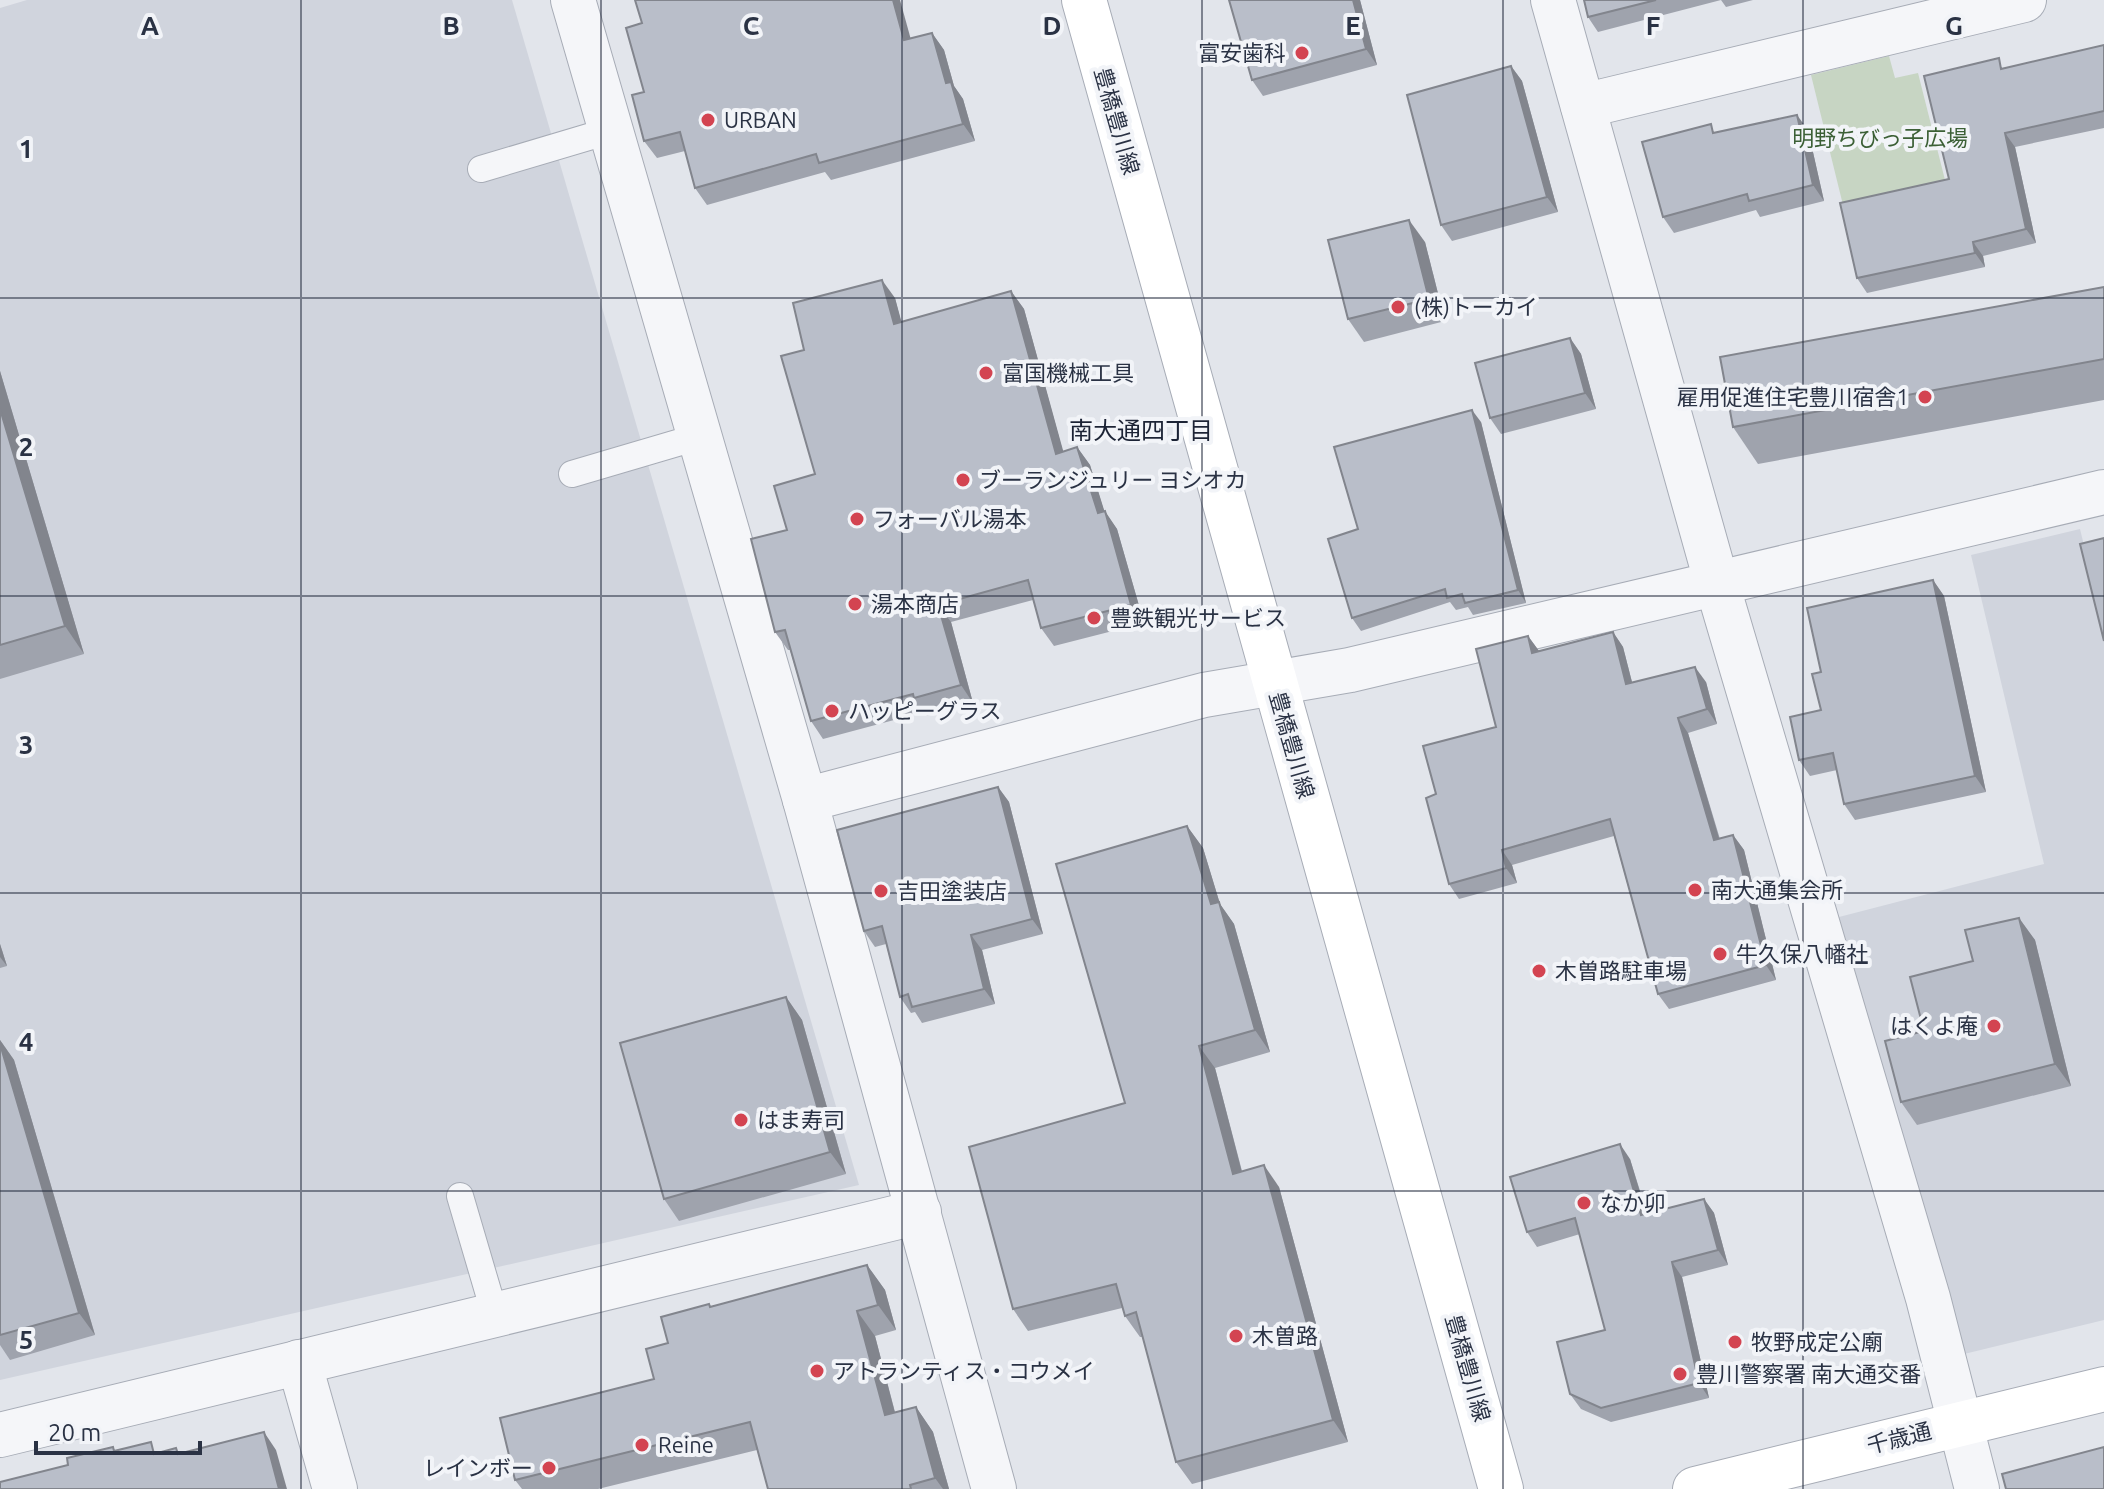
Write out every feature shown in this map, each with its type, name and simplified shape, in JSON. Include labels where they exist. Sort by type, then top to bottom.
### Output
[{"type":"main road","name":"豊橋豊川線","points":[[1084,0],[1501,1489]]},
{"type":"main road","name":"千歳通","points":[[1695,1489],[2104,1389]]},
{"type":"street","points":[[573,0],[805,800],[994,1489]]},
{"type":"street","points":[[1553,0],[1717,584],[1928,1298],[1977,1489]]},
{"type":"street","points":[[1583,106],[2024,0]]},
{"type":"street","points":[[805,800],[1204,695],[1350,670],[2104,492]]},
{"type":"street","points":[[0,1435],[919,1212]]},
{"type":"street","points":[[299,1362],[335,1489]]},
{"type":"lane","points":[[481,169],[612,130]]},
{"type":"lane","points":[[572,474],[701,436]]},
{"type":"lane","points":[[460,1196],[495,1315]]},
{"type":"shaded area","points":[[27,0],[512,0],[859,1185],[0,1380],[0,8]]},
{"type":"shaded area","points":[[2080,529],[2104,627],[2104,1320],[1960,1355],[1839,917],[2044,864],[1971,555]]},
{"type":"green space","name":"明野ちびっ子広場","points":[[1889,56],[1895,78],[1918,73],[1945,180],[1843,205],[1811,75]]},
{"type":"building","points":[[635,0],[893,0],[904,40],[932,33],[946,83],[951,82],[963,124],[819,163],[816,154],[695,188],[680,132],[644,141],[632,95],[644,92],[626,28],[642,23]]},
{"type":"building","name":"富安歯科","points":[[1229,0],[1353,0],[1366,49],[1252,80]]},
{"type":"building","points":[[1584,0],[1656,0],[1588,17]]},
{"type":"building","points":[[2104,45],[2104,111],[2005,133],[2026,229],[1973,242],[1975,253],[1857,278],[1840,203],[1949,179],[1924,76],[1999,58],[2001,69]]},
{"type":"building","points":[[1511,66],[1547,197],[1441,225],[1407,95]]},
{"type":"building","points":[[1797,115],[1813,185],[1749,201],[1747,194],[1663,217],[1642,142],[1711,124],[1713,133]]},
{"type":"building","points":[[1409,220],[1429,299],[1348,319],[1328,240]]},
{"type":"building","points":[[882,280],[894,324],[1011,291],[1056,454],[1077,447],[1098,513],[1105,511],[1131,605],[1041,628],[1028,580],[938,605],[961,685],[914,698],[913,694],[811,721],[785,630],[775,632],[751,539],[787,530],[774,486],[815,474],[781,356],[804,350],[793,303]]},
{"type":"building","points":[[2104,287],[2104,359],[1733,427],[1720,357]]},
{"type":"building","points":[[1570,338],[1585,393],[1490,418],[1475,363]]},
{"type":"building","points":[[0,409],[65,626],[0,645]]},
{"type":"building","points":[[1472,410],[1518,590],[1465,603],[1462,594],[1447,598],[1445,589],[1352,618],[1328,539],[1358,529],[1334,447]]},
{"type":"building","points":[[2104,538],[2104,641],[2080,544]]},
{"type":"building","points":[[1933,580],[1975,776],[1844,804],[1833,753],[1799,760],[1790,717],[1821,710],[1812,674],[1821,672],[1807,608]]},
{"type":"building","points":[[1613,632],[1626,684],[1695,667],[1707,709],[1678,718],[1714,840],[1733,835],[1766,965],[1658,994],[1610,819],[1502,850],[1506,868],[1449,884],[1426,798],[1436,794],[1423,746],[1496,727],[1476,649],[1528,636],[1532,653]]},
{"type":"building","points":[[998,787],[1032,919],[971,935],[984,989],[912,1007],[908,994],[900,997],[882,926],[864,931],[837,830]]},
{"type":"building","points":[[1187,826],[1211,904],[1219,902],[1255,1030],[1199,1046],[1233,1174],[1264,1165],[1333,1420],[1176,1462],[1136,1312],[1125,1316],[1116,1284],[1013,1309],[969,1147],[1125,1103],[1056,864]]},
{"type":"building","name":"はくよ庵","points":[[2019,918],[2055,1064],[1901,1102],[1885,1041],[1924,1031],[1910,977],[1973,961],[1965,930]]},
{"type":"building","name":"はま寿司","points":[[786,997],[830,1152],[664,1199],[620,1043]]},
{"type":"building","points":[[0,1044],[79,1313],[0,1335]]},
{"type":"building","points":[[1620,1144],[1641,1215],[1704,1199],[1718,1250],[1672,1262],[1699,1383],[1601,1408],[1570,1394],[1557,1342],[1605,1330],[1575,1218],[1527,1232],[1510,1177]]},
{"type":"building","points":[[867,1265],[878,1305],[857,1311],[885,1415],[916,1407],[935,1478],[910,1485],[911,1489],[768,1489],[750,1422],[515,1480],[500,1418],[654,1379],[646,1349],[668,1343],[661,1317]]},
{"type":"building","points":[[264,1432],[279,1489],[0,1489],[0,1482],[68,1465],[67,1458],[113,1447],[114,1451],[151,1442],[154,1454],[176,1448],[178,1454]]},
{"type":"building","points":[[2104,1447],[2104,1489],[2006,1489],[2002,1474]]},
{"type":"place","name":"富安歯科","points":[[1302,53]]},
{"type":"place","name":"URBAN","points":[[708,120]]},
{"type":"place","name":"(株)トーカイ","points":[[1398,307]]},
{"type":"place","name":"富国機械工具","points":[[986,373]]},
{"type":"place","name":"雇用促進住宅豊川宿舎1","points":[[1925,397]]},
{"type":"place","name":"ブーランジュリー ヨシオカ","points":[[963,480]]},
{"type":"place","name":"フォーバル湯本","points":[[857,519]]},
{"type":"place","name":"湯本商店","points":[[855,604]]},
{"type":"place","name":"豊鉄観光サービス","points":[[1094,618]]},
{"type":"place","name":"ハッピーグラス","points":[[832,711]]},
{"type":"place","name":"南大通集会所","points":[[1695,890]]},
{"type":"place","name":"吉田塗装店","points":[[881,891]]},
{"type":"place","name":"牛久保八幡社","points":[[1720,954]]},
{"type":"place","name":"木曽路駐車場","points":[[1539,971]]},
{"type":"place","name":"はくよ庵","points":[[1994,1026]]},
{"type":"place","name":"はま寿司","points":[[741,1120]]},
{"type":"place","name":"なか卯","points":[[1584,1203]]},
{"type":"place","name":"木曽路","points":[[1236,1336]]},
{"type":"place","name":"牧野成定公廟","points":[[1735,1342]]},
{"type":"place","name":"アトランティス・コウメイ","points":[[817,1371]]},
{"type":"place","name":"豊川警察署 南大通交番","points":[[1680,1374]]},
{"type":"place","name":"Reine","points":[[642,1445]]},
{"type":"place","name":"レインボー","points":[[549,1468]]},
{"type":"district","name":"南大通四丁目","points":[[1141,431]]}]
